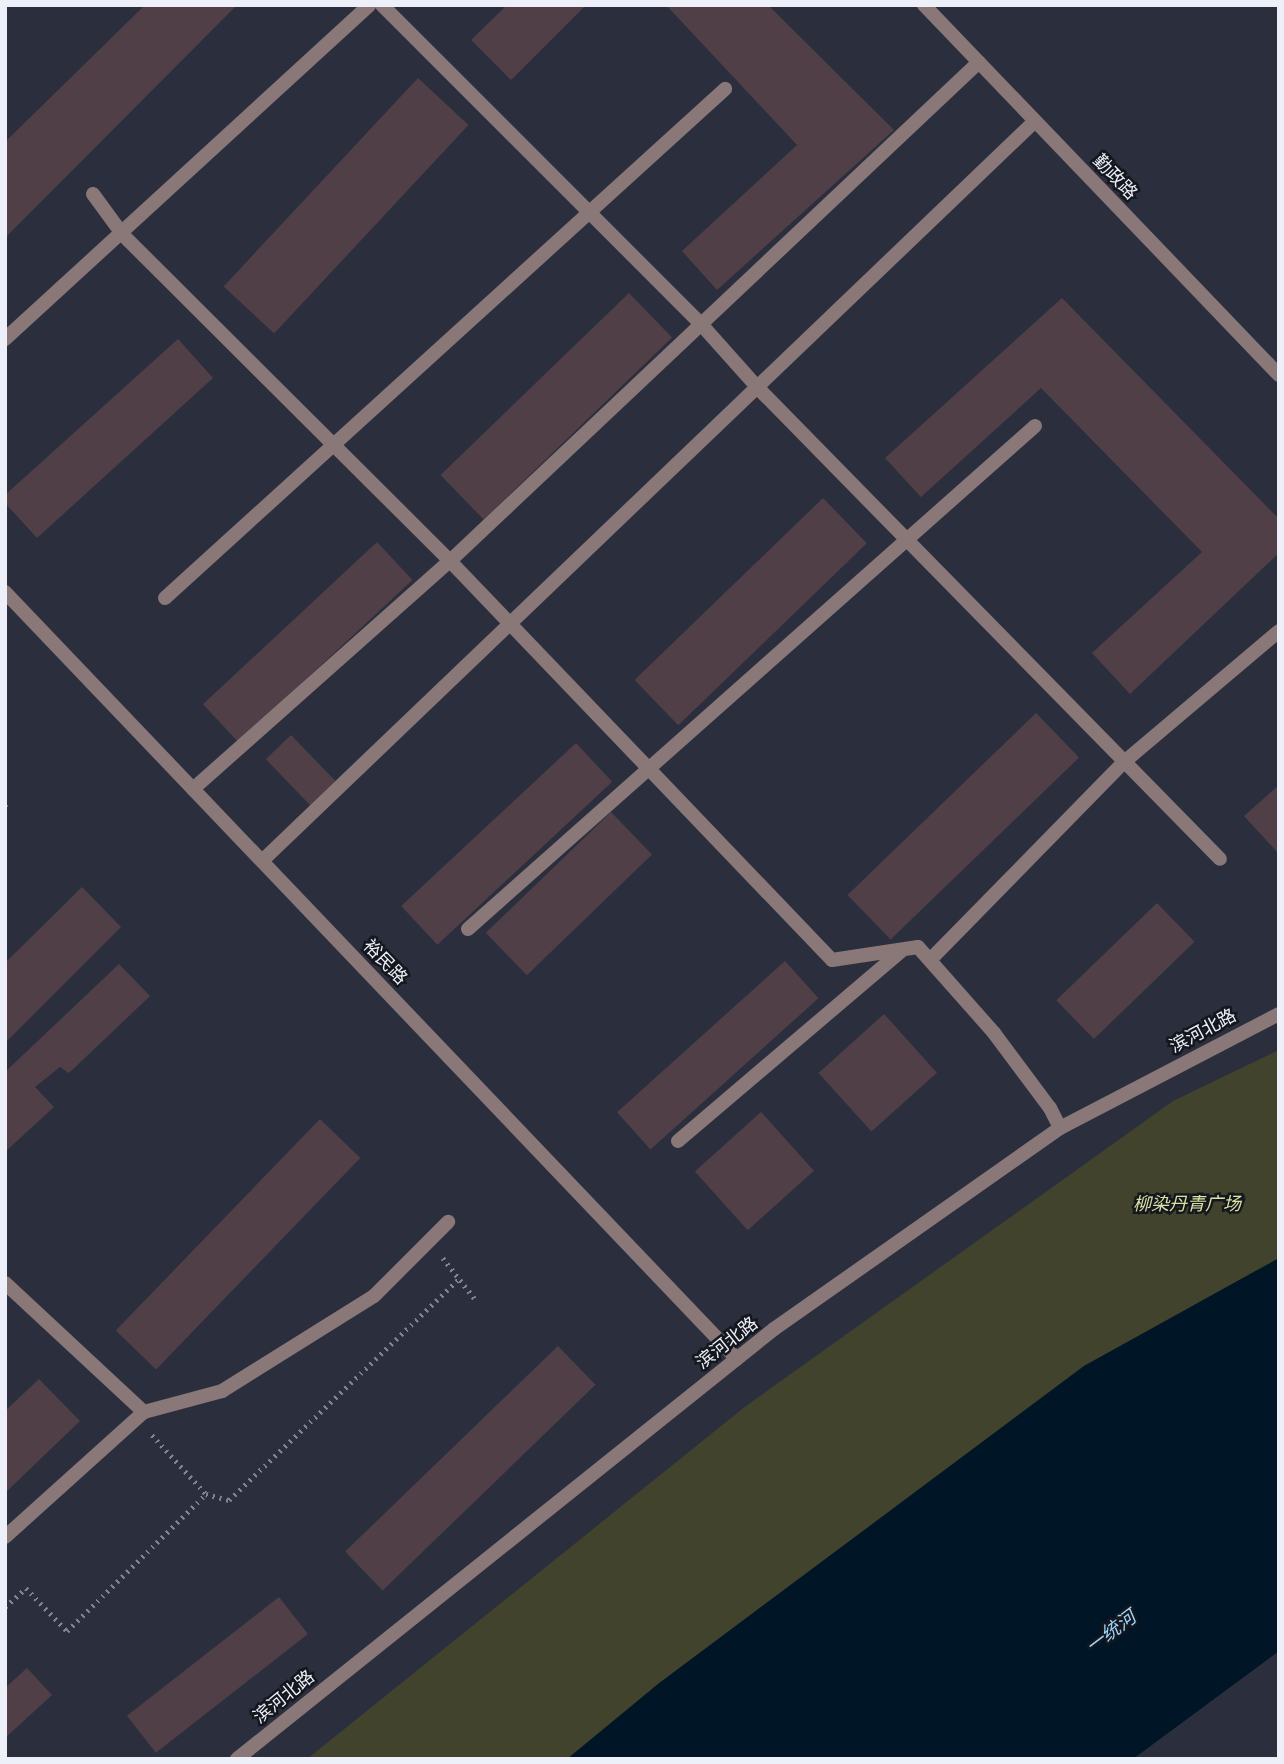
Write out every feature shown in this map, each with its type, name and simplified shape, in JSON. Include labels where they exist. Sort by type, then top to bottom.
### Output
[{"type":"street","points":[[5,339],[123,235],[369,5]]},
{"type":"street","points":[[382,5],[700,323],[757,387],[1220,859]]},
{"type":"street","name":"勤政路","points":[[924,5],[1279,375]]},
{"type":"street","points":[[193,789],[450,561],[979,62]]},
{"type":"street","points":[[165,598],[591,214],[725,89]]},
{"type":"street","points":[[262,862],[1035,121]]},
{"type":"street","points":[[93,194],[123,235],[450,561],[832,960],[918,947],[994,1033],[1051,1108],[1060,1128]]},
{"type":"street","points":[[468,929],[1035,426]]},
{"type":"street","name":"裕民路","points":[[5,592],[737,1359]]},
{"type":"street","points":[[930,960],[1124,762],[1279,631]]},
{"type":"street","points":[[678,1141],[903,950]]},
{"type":"street","name":"滨河北路","points":[[237,1759],[737,1359],[1060,1128],[1279,1014]]},
{"type":"street","points":[[5,1537],[140,1415],[222,1391],[374,1296],[448,1222]]},
{"type":"street","points":[[5,1283],[140,1415]]},
{"type":"path","points":[[430,1241],[475,1299]]},
{"type":"path","points":[[140,1415],[206,1494],[229,1500],[459,1279]]},
{"type":"path","points":[[5,1607],[26,1588],[67,1631],[206,1494]]},
{"type":"green space","name":"柳染丹青广场","points":[[1279,1050],[1279,1258],[1084,1366],[658,1684],[570,1759],[307,1759],[746,1406],[1173,1101]]},
{"type":"water","name":"一统河","points":[[1279,1258],[1279,1651],[1133,1759],[567,1759],[658,1684],[1084,1366]]},
{"type":"building","points":[[145,5],[237,5],[5,238],[5,142]]},
{"type":"building","points":[[507,5],[586,5],[511,80],[471,40]]},
{"type":"building","points":[[666,5],[768,5],[894,130],[717,290],[682,251],[797,145]]},
{"type":"building","points":[[418,78],[468,125],[274,333],[224,286]]},
{"type":"building","points":[[629,293],[672,338],[484,520],[441,475]]},
{"type":"building","points":[[1062,298],[1279,519],[1279,553],[1130,694],[1092,653],[1202,552],[1041,388],[921,497],[885,458]]},
{"type":"building","points":[[178,339],[213,378],[37,538],[5,503],[5,495]]},
{"type":"building","points":[[823,498],[867,543],[678,725],[635,680]]},
{"type":"building","points":[[377,542],[412,580],[238,742],[203,704]]},
{"type":"building","points":[[1036,713],[1079,758],[891,940],[848,895]]},
{"type":"building","points":[[291,735],[335,781],[310,805],[266,759]]},
{"type":"building","points":[[576,743],[612,782],[437,945],[401,906]]},
{"type":"building","points":[[1279,785],[1279,854],[1244,816]]},
{"type":"building","points":[[611,812],[652,854],[527,975],[486,933]]},
{"type":"building","points":[[82,887],[121,927],[5,1043],[5,963]]},
{"type":"building","points":[[1157,903],[1195,942],[1094,1039],[1056,1000]]},
{"type":"building","points":[[785,961],[818,998],[651,1149],[617,1112]]},
{"type":"building","points":[[119,964],[150,996],[69,1073],[60,1067],[35,1087],[54,1107],[5,1152],[5,1072]]},
{"type":"building","points":[[884,1014],[937,1073],[871,1132],[819,1073]]},
{"type":"building","points":[[761,1112],[814,1171],[748,1230],[695,1172]]},
{"type":"building","points":[[320,1119],[360,1158],[156,1369],[116,1330]]},
{"type":"building","points":[[558,1346],[596,1385],[383,1590],[345,1552]]},
{"type":"building","points":[[39,1379],[80,1421],[5,1493],[5,1411]]},
{"type":"building","points":[[279,1597],[308,1634],[156,1753],[127,1716]]},
{"type":"building","points":[[27,1668],[52,1695],[5,1738],[5,1688]]}]
